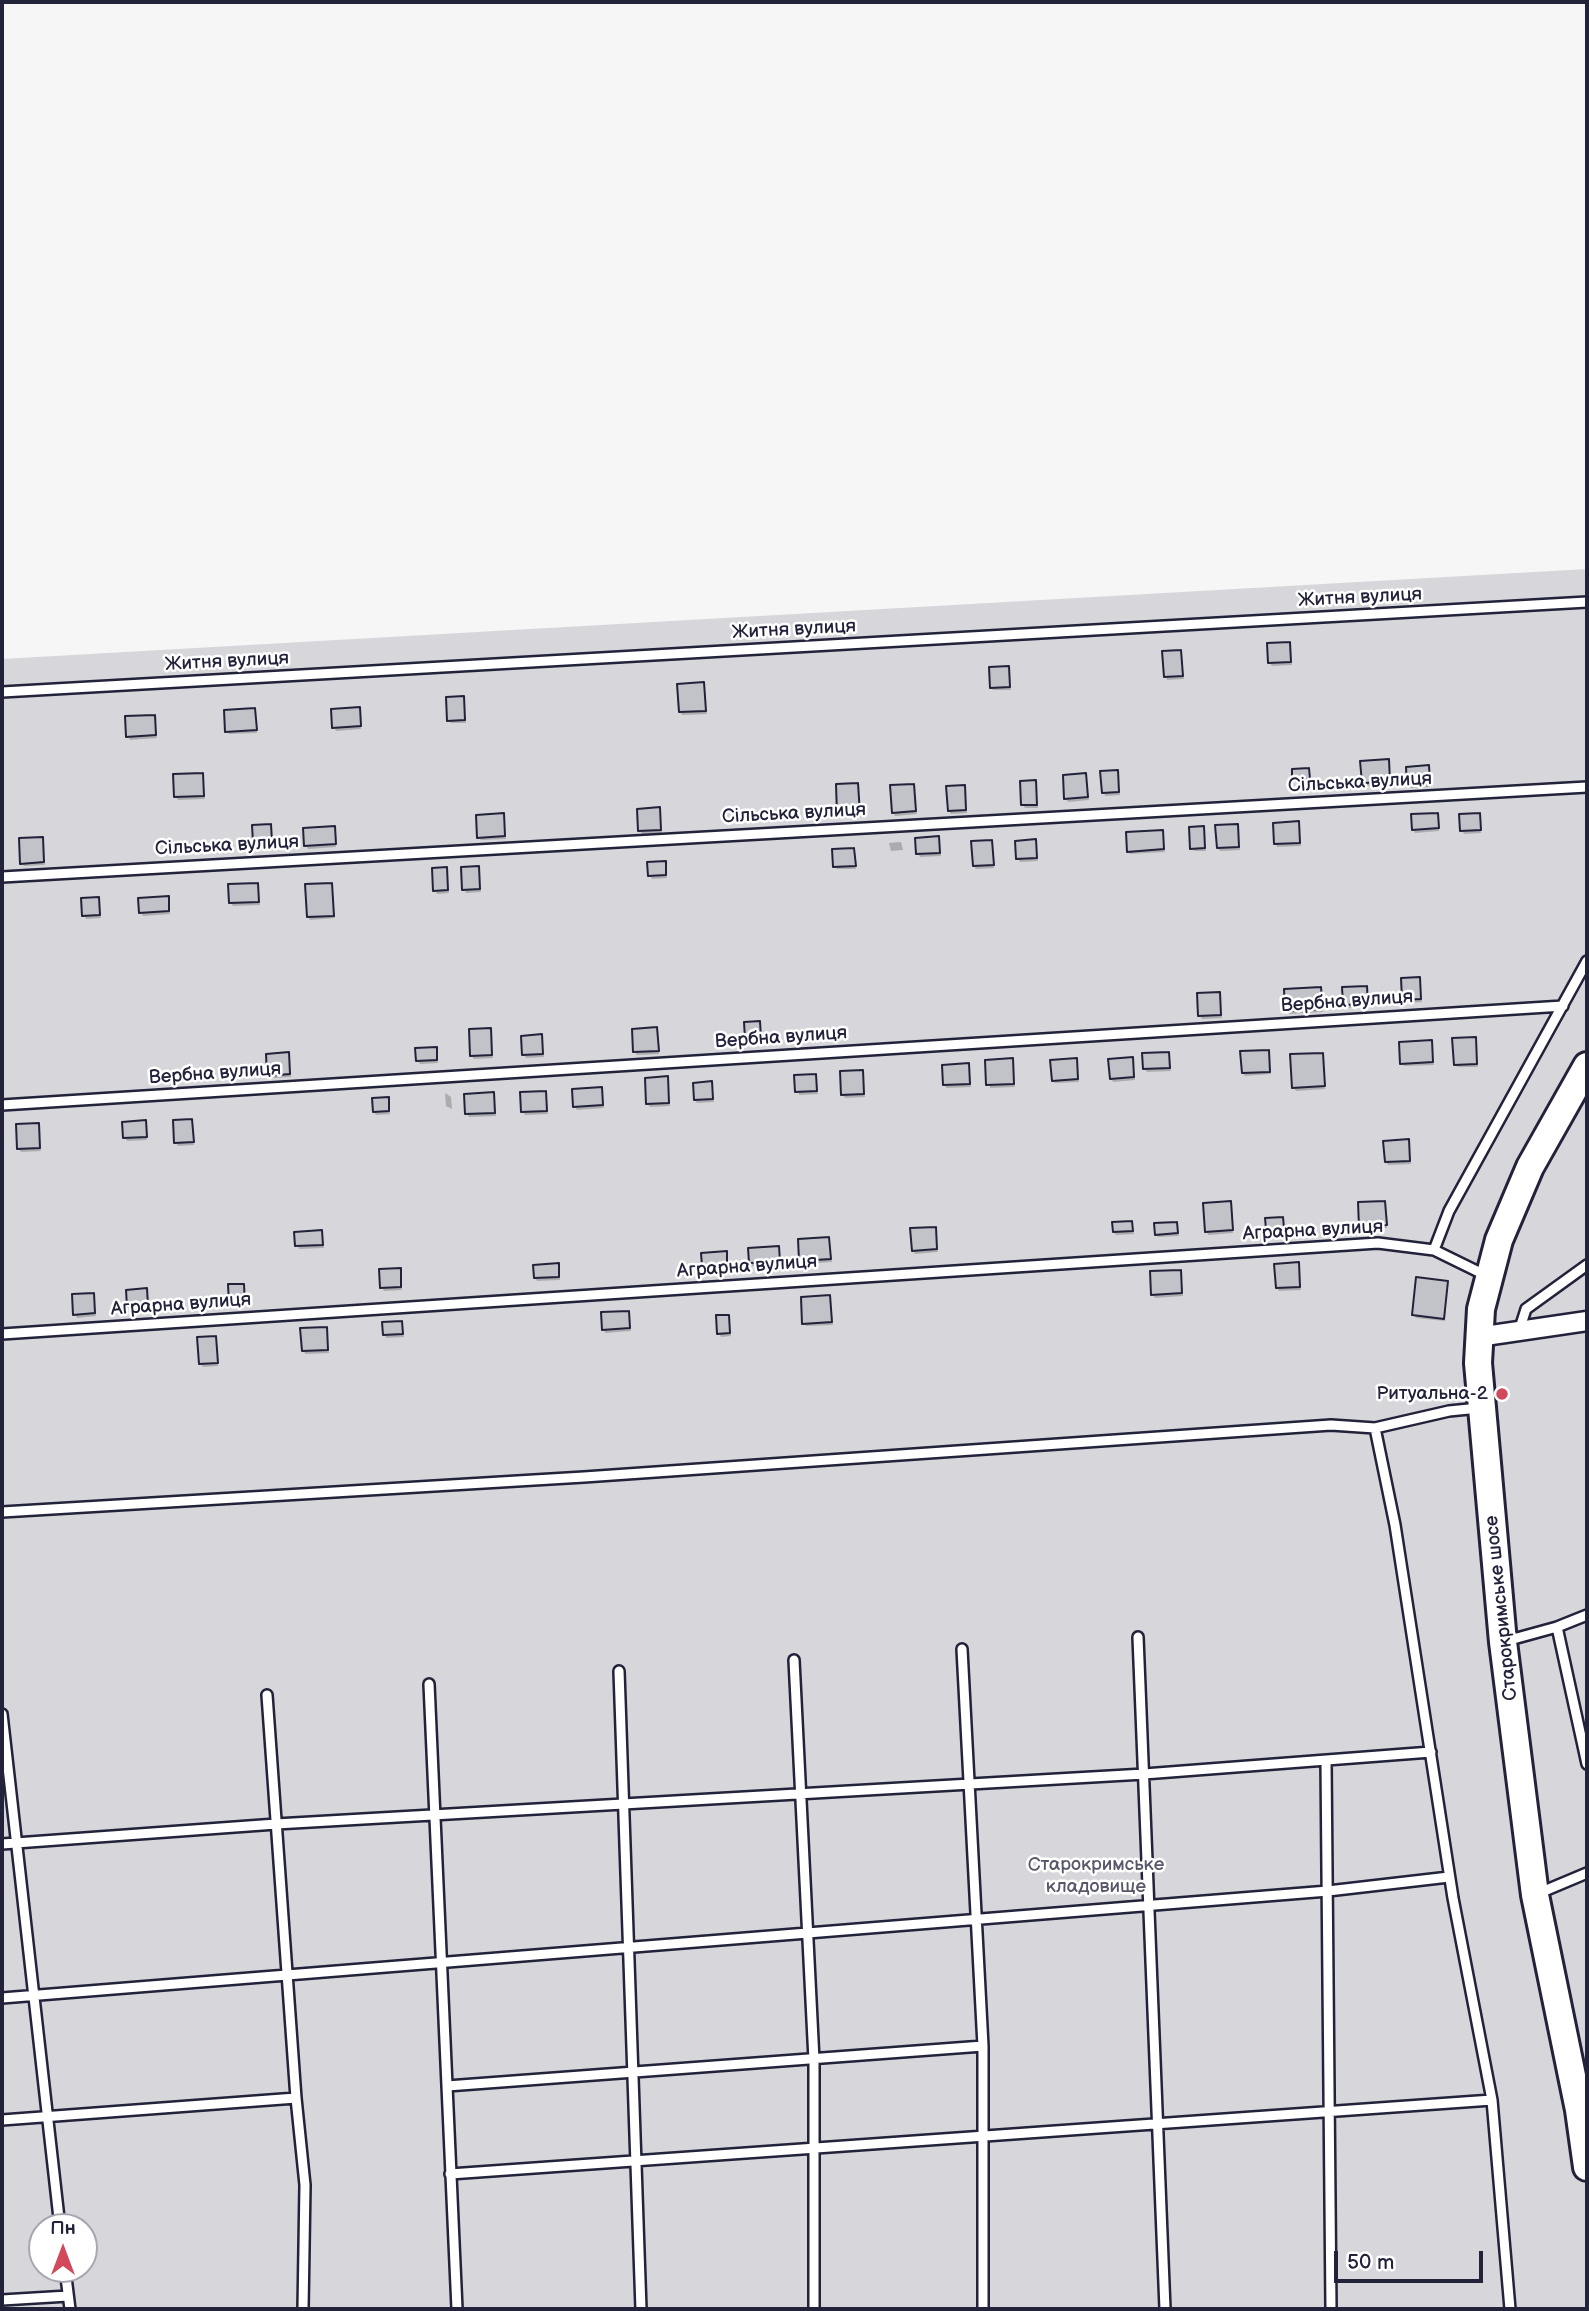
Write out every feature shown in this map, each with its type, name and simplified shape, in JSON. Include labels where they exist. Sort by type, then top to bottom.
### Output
[{"type":"street","name":"Старокримське шосе","points":[[1587,1066],[1530,1167],[1499,1240],[1488,1276],[1478,1337],[1480,1408],[1503,1642],[1535,1895],[1583,2106],[1587,2167]]},
{"type":"street","points":[[1478,1337],[1587,1321]]},
{"type":"lane","name":"Житня вулиця","points":[[2,692],[1587,602]]},
{"type":"lane","name":"Сільська вулиця","points":[[2,877],[1587,787]]},
{"type":"lane","points":[[1434,1250],[1449,1211],[1587,961]]},
{"type":"lane","name":"Вербна вулиця","points":[[2,1105],[1563,1006]]},
{"type":"lane","name":"Аграрна вулиця","points":[[2,1334],[1378,1243],[1434,1250],[1488,1276]]},
{"type":"lane","points":[[1519,1331],[1526,1309],[1587,1265]]},
{"type":"lane","points":[[2,1512],[598,1476],[1331,1425],[1375,1429],[1449,1412],[1480,1408]]},
{"type":"lane","points":[[1375,1429],[1395,1525],[1450,1877],[1492,2100],[1510,2309]]},
{"type":"lane","points":[[1503,1642],[1557,1627],[1587,1615]]},
{"type":"lane","points":[[1557,1627],[1587,1764]]},
{"type":"lane","points":[[1138,1637],[1165,2309]]},
{"type":"lane","points":[[962,1649],[983,2046],[983,2309]]},
{"type":"lane","points":[[794,1660],[814,2060],[814,2309]]},
{"type":"lane","points":[[619,1671],[641,2309]]},
{"type":"lane","points":[[429,1684],[457,2309]]},
{"type":"lane","points":[[267,1695],[296,2098],[305,2185],[303,2309]]},
{"type":"lane","points":[[2,1714],[58,2213]]},
{"type":"lane","points":[[2,1844],[276,1824],[1144,1774],[1431,1752]]},
{"type":"lane","points":[[1326,1761],[1331,2309]]},
{"type":"lane","points":[[1535,1895],[1587,1873]]},
{"type":"lane","points":[[2,1998],[1149,1906],[1328,1891],[1450,1877]]},
{"type":"lane","points":[[447,2087],[983,2046]]},
{"type":"lane","points":[[2,2119],[296,2098]]},
{"type":"lane","points":[[450,2174],[1492,2100]]},
{"type":"lane","points":[[67,2283],[70,2309]]},
{"type":"lane","points":[[2,2300],[68,2296]]},
{"type":"green space","name":"Старокримське кладовище","points":[[1587,569],[1587,2309],[2,2309],[2,659]]},
{"type":"building","points":[[1290,642],[1291,662],[1268,663],[1267,643]]},
{"type":"building","points":[[1181,650],[1183,676],[1164,677],[1162,651]]},
{"type":"building","points":[[1009,666],[1010,687],[990,688],[989,667]]},
{"type":"building","points":[[704,682],[706,711],[679,712],[677,684]]},
{"type":"building","points":[[464,696],[465,720],[447,721],[446,697]]},
{"type":"building","points":[[360,707],[361,726],[332,728],[331,709]]},
{"type":"building","points":[[255,708],[257,730],[225,732],[224,710]]},
{"type":"building","points":[[155,715],[156,735],[126,737],[125,716]]},
{"type":"building","points":[[1389,759],[1390,782],[1362,783],[1360,761]]},
{"type":"building","points":[[1429,765],[1430,784],[1407,785],[1406,767]]},
{"type":"building","points":[[1309,768],[1310,779],[1292,780],[1292,769]]},
{"type":"building","points":[[1118,770],[1119,792],[1102,793],[1100,771]]},
{"type":"building","points":[[203,773],[204,796],[174,797],[173,774]]},
{"type":"building","points":[[1086,773],[1088,797],[1064,799],[1063,775]]},
{"type":"building","points":[[1036,780],[1037,805],[1021,805],[1020,781]]},
{"type":"building","points":[[858,783],[860,814],[837,815],[836,784]]},
{"type":"building","points":[[914,784],[916,811],[892,813],[890,785]]},
{"type":"building","points":[[965,785],[966,810],[948,811],[946,786]]},
{"type":"building","points":[[660,807],[661,830],[638,831],[637,809]]},
{"type":"building","points":[[504,813],[505,836],[477,838],[476,815]]},
{"type":"building","points":[[1438,813],[1439,828],[1412,830],[1411,814]]},
{"type":"building","points":[[1480,813],[1481,830],[1460,831],[1459,814]]},
{"type":"building","points":[[1299,821],[1300,843],[1274,844],[1273,823]]},
{"type":"building","points":[[271,824],[272,842],[253,843],[252,825]]},
{"type":"building","points":[[1238,824],[1239,847],[1217,848],[1215,825]]},
{"type":"building","points":[[335,826],[336,844],[304,846],[303,828]]},
{"type":"building","points":[[1204,826],[1205,848],[1190,849],[1189,827]]},
{"type":"building","points":[[1163,830],[1164,849],[1127,852],[1126,832]]},
{"type":"building","points":[[939,836],[940,853],[916,854],[915,838]]},
{"type":"building","points":[[43,837],[44,862],[20,864],[19,838]]},
{"type":"building","points":[[1036,839],[1037,858],[1016,859],[1015,841]]},
{"type":"building","points":[[992,840],[994,865],[973,866],[971,841]]},
{"type":"building","points":[[854,848],[856,866],[833,867],[832,849]]},
{"type":"building","points":[[666,861],[666,875],[648,876],[647,862]]},
{"type":"building","points":[[479,866],[480,889],[462,890],[461,867]]},
{"type":"building","points":[[447,867],[448,890],[433,891],[432,868]]},
{"type":"building","points":[[258,883],[259,902],[229,903],[228,884]]},
{"type":"building","points":[[332,883],[334,916],[307,917],[305,884]]},
{"type":"building","points":[[169,896],[169,911],[139,913],[138,898]]},
{"type":"building","points":[[99,897],[100,915],[82,916],[81,898]]},
{"type":"building","points":[[1420,977],[1421,999],[1402,1000],[1401,978]]},
{"type":"building","points":[[1367,986],[1368,1004],[1343,1005],[1342,987]]},
{"type":"building","points":[[1321,987],[1323,1009],[1285,1011],[1284,989]]},
{"type":"building","points":[[1220,992],[1221,1015],[1198,1016],[1197,993]]},
{"type":"building","points":[[760,1021],[761,1038],[745,1039],[744,1022]]},
{"type":"building","points":[[657,1027],[659,1051],[633,1052],[632,1029]]},
{"type":"building","points":[[491,1028],[492,1055],[470,1056],[469,1029]]},
{"type":"building","points":[[542,1034],[543,1054],[522,1055],[521,1036]]},
{"type":"building","points":[[1476,1037],[1477,1064],[1454,1065],[1452,1038]]},
{"type":"building","points":[[1432,1040],[1433,1062],[1400,1064],[1399,1042]]},
{"type":"building","points":[[437,1047],[437,1060],[416,1061],[415,1048]]},
{"type":"building","points":[[1269,1050],[1270,1072],[1242,1073],[1240,1051]]},
{"type":"building","points":[[289,1052],[290,1074],[267,1076],[266,1054]]},
{"type":"building","points":[[1169,1052],[1170,1068],[1143,1069],[1142,1053]]},
{"type":"building","points":[[1323,1053],[1325,1086],[1292,1088],[1290,1054]]},
{"type":"building","points":[[1133,1057],[1134,1077],[1110,1079],[1108,1059]]},
{"type":"building","points":[[1013,1058],[1014,1084],[986,1085],[985,1060]]},
{"type":"building","points":[[1077,1058],[1078,1079],[1052,1081],[1050,1060]]},
{"type":"building","points":[[969,1063],[970,1084],[943,1085],[942,1065]]},
{"type":"building","points":[[863,1070],[864,1094],[841,1095],[840,1071]]},
{"type":"building","points":[[816,1074],[817,1091],[795,1092],[794,1075]]},
{"type":"building","points":[[668,1076],[669,1103],[646,1104],[645,1078]]},
{"type":"building","points":[[712,1081],[713,1099],[694,1100],[693,1083]]},
{"type":"building","points":[[602,1087],[603,1105],[573,1107],[572,1089]]},
{"type":"building","points":[[546,1091],[547,1111],[521,1112],[520,1092]]},
{"type":"building","points":[[494,1092],[495,1113],[465,1114],[464,1094]]},
{"type":"building","points":[[389,1097],[389,1111],[373,1112],[372,1098]]},
{"type":"building","points":[[192,1119],[194,1142],[174,1143],[173,1120]]},
{"type":"building","points":[[146,1120],[147,1137],[123,1138],[122,1122]]},
{"type":"building","points":[[39,1123],[40,1148],[17,1149],[16,1124]]},
{"type":"building","points":[[1409,1139],[1410,1161],[1385,1162],[1383,1141]]},
{"type":"building","points":[[1231,1201],[1233,1230],[1205,1232],[1203,1203]]},
{"type":"building","points":[[1385,1201],[1387,1225],[1359,1227],[1358,1202]]},
{"type":"building","points":[[1283,1217],[1284,1228],[1266,1229],[1265,1218]]},
{"type":"building","points":[[1132,1221],[1133,1231],[1113,1232],[1112,1222]]},
{"type":"building","points":[[1177,1222],[1178,1233],[1155,1235],[1154,1223]]},
{"type":"building","points":[[936,1227],[937,1249],[912,1251],[910,1228]]},
{"type":"building","points":[[322,1230],[323,1245],[295,1246],[294,1232]]},
{"type":"building","points":[[829,1237],[831,1259],[799,1261],[798,1239]]},
{"type":"building","points":[[779,1246],[780,1262],[749,1263],[748,1248]]},
{"type":"building","points":[[727,1251],[727,1264],[702,1266],[701,1253]]},
{"type":"building","points":[[1299,1262],[1300,1287],[1276,1288],[1274,1264]]},
{"type":"building","points":[[559,1263],[559,1277],[534,1278],[533,1265]]},
{"type":"building","points":[[401,1268],[401,1287],[380,1288],[379,1269]]},
{"type":"building","points":[[1181,1270],[1182,1293],[1151,1295],[1150,1271]]},
{"type":"building","points":[[1416,1277],[1448,1281],[1444,1319],[1412,1315]]},
{"type":"building","points":[[228,1284],[244,1284],[245,1304],[229,1305]]},
{"type":"building","points":[[147,1288],[148,1306],[127,1307],[126,1290]]},
{"type":"building","points":[[94,1293],[95,1313],[73,1315],[72,1294]]},
{"type":"building","points":[[830,1295],[832,1322],[802,1324],[801,1297]]},
{"type":"building","points":[[629,1311],[630,1328],[602,1330],[601,1312]]},
{"type":"building","points":[[716,1315],[729,1315],[730,1333],[717,1334]]},
{"type":"building","points":[[402,1321],[403,1334],[383,1335],[382,1322]]},
{"type":"building","points":[[327,1327],[328,1350],[302,1351],[300,1328]]},
{"type":"building","points":[[216,1336],[218,1363],[199,1364],[197,1337]]},
{"type":"place","name":"Ритуальна-2","points":[[1502,1394]]}]
